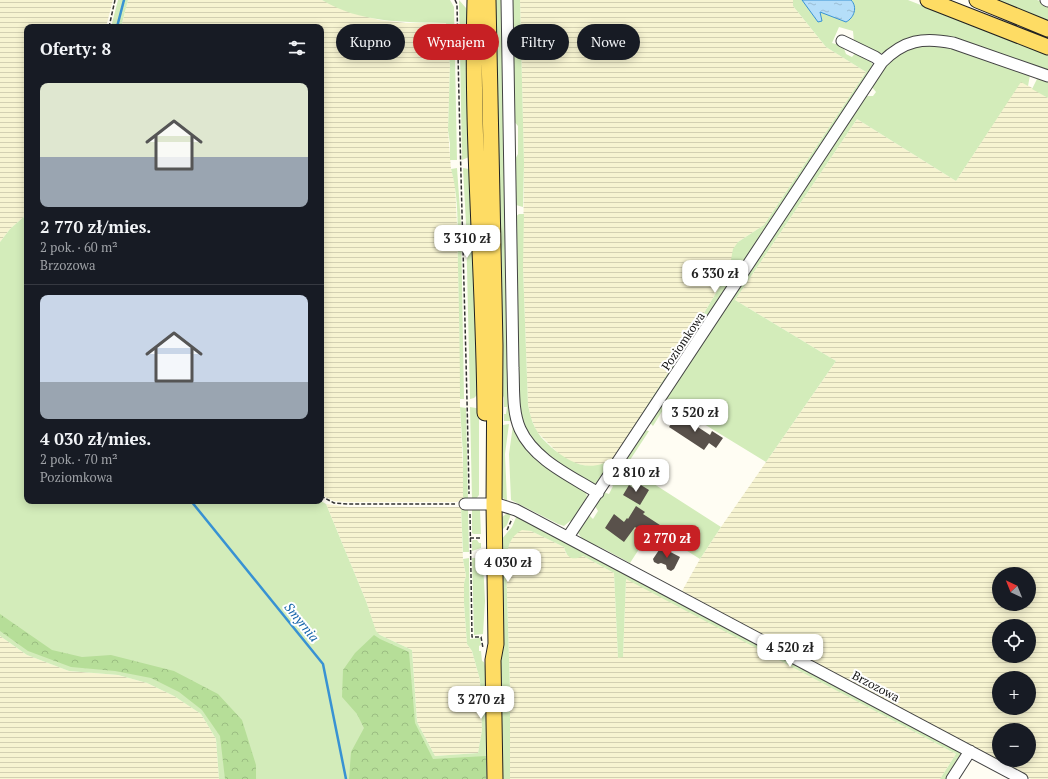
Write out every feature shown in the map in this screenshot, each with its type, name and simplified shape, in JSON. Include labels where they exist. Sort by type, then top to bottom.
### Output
[{"type":"main road","points":[[467,0],[471,10],[473,24]]},
{"type":"main road","points":[[928,0],[1048,47]]},
{"type":"main road","points":[[977,0],[1048,29]]},
{"type":"main road","points":[[477,24],[484,1]]},
{"type":"main road","points":[[484,1],[495,346],[489,504]]},
{"type":"main road","points":[[475,60],[489,504],[490,636],[488,656],[495,779]]},
{"type":"street","points":[[507,0],[514,403],[520,429],[534,450],[548,462],[598,493]]},
{"type":"street","name":"Poziomkowa","points":[[568,537],[882,62],[889,55],[913,42],[927,40],[953,43],[1048,76]]},
{"type":"street","points":[[842,41],[882,62]]},
{"type":"street","points":[[467,504],[504,506],[516,510],[568,537]]},
{"type":"street","name":"Brzozowa","points":[[568,537],[1022,779]]},
{"type":"street","points":[[952,779],[970,751]]},
{"type":"path","points":[[110,24],[115,0]]},
{"type":"path","points":[[455,0],[457,4],[460,164],[464,250],[467,504],[472,637],[482,637],[488,656]]},
{"type":"path","points":[[324,498],[334,503],[348,504],[467,504]]},
{"type":"path","points":[[506,531],[510,526],[516,510]]},
{"type":"shaded area","points":[[0,0],[113,0],[107,24],[24,24],[24,217],[10,229],[0,242]]},
{"type":"shaded area","points":[[128,0],[322,0],[346,11],[379,20],[406,23],[446,23],[413,24],[413,60],[450,60],[448,130],[451,169],[455,183],[457,225],[460,407],[464,490],[463,500],[457,502],[348,502],[334,501],[324,496],[324,24],[122,24]]},
{"type":"shaded area","points":[[520,0],[793,0],[793,6],[826,47],[866,72],[764,225],[738,242],[725,278],[671,368],[614,457],[606,463],[596,466],[578,464],[567,460],[558,453],[537,432],[531,418],[528,405],[523,267],[524,163],[521,60],[569,60],[569,24],[521,24]]},
{"type":"shaded area","points":[[1021,81],[1048,98],[1048,779],[1031,779],[1009,767],[1036,767],[1036,723],[992,723],[992,758],[682,591],[700,559],[721,527],[836,361],[735,300],[857,119],[956,181]]},
{"type":"shaded area","points":[[326,504],[348,507],[461,507],[463,559],[466,576],[464,583],[464,603],[467,644],[472,651],[480,680],[482,730],[478,753],[435,756],[417,722],[412,650],[376,632],[366,601]]},
{"type":"shaded area","points":[[522,529],[531,531],[564,547],[566,554],[583,556],[614,573],[618,657],[623,657],[626,578],[956,754],[940,779],[510,779],[510,690],[506,563],[507,550],[511,540],[515,534]]},
{"type":"shaded area","points":[[0,636],[27,655],[69,671],[118,675],[147,683],[174,696],[201,714],[216,739],[219,779],[0,779]]},
{"type":"green space","points":[[118,0],[128,0],[122,24],[112,24]]},
{"type":"green space","points":[[322,0],[450,0],[454,7],[454,24],[382,20],[336,8]]},
{"type":"green space","points":[[459,0],[466,8],[468,16],[468,24],[459,24]]},
{"type":"green space","points":[[494,0],[505,0],[513,421],[504,421],[504,414],[506,414],[507,407],[504,407],[504,398],[501,391],[495,60],[499,60],[499,24],[494,24]]},
{"type":"green space","points":[[511,0],[520,0],[521,24],[511,24]]},
{"type":"green space","points":[[793,0],[908,0],[1048,55],[1048,74],[935,36],[928,35],[914,37],[885,53],[877,53],[854,42],[853,31],[839,27],[832,43],[843,46],[846,54],[852,57],[856,52],[868,58],[873,65],[872,69],[597,483],[594,484],[588,482],[538,448],[528,435],[518,412],[515,217],[519,214],[524,214],[523,267],[528,405],[532,422],[543,439],[566,458],[582,465],[598,465],[614,457],[671,368],[725,278],[730,265],[733,249],[738,242],[764,225],[866,72],[826,47],[793,6]]},
{"type":"green space","points":[[996,0],[1037,0],[1048,4],[1048,22]]},
{"type":"green space","points":[[940,44],[1030,75],[1028,86],[1021,82],[956,181],[857,119],[735,300],[836,361],[766,462],[668,402],[653,426],[649,422],[866,96],[873,96],[876,92],[871,86],[880,74],[895,57],[907,49],[917,45]]},
{"type":"green space","points":[[450,60],[455,60],[457,160],[450,160],[448,130]]},
{"type":"green space","points":[[460,60],[468,60],[469,157],[462,160]]},
{"type":"green space","points":[[512,60],[521,60],[524,163],[523,207],[516,205],[513,163],[518,154],[518,126],[513,120]]},
{"type":"green space","points":[[1041,77],[1048,80],[1048,98],[1032,89],[1037,79]]},
{"type":"green space","points":[[457,168],[461,224],[464,399],[460,399],[458,218],[456,193],[451,169]]},
{"type":"green space","points":[[463,168],[471,171],[475,238],[477,395],[470,399],[466,224]]},
{"type":"green space","points":[[24,217],[24,504],[326,504],[366,601],[376,631],[380,635],[412,650],[417,722],[435,756],[478,753],[482,730],[480,680],[472,651],[467,644],[464,603],[464,583],[466,576],[463,559],[469,558],[470,639],[480,638],[481,645],[479,646],[479,651],[481,651],[482,661],[484,662],[488,679],[489,779],[219,779],[216,739],[201,714],[174,696],[147,683],[118,675],[69,671],[27,655],[0,636],[0,242],[10,229]]},
{"type":"green space","points":[[460,407],[466,408],[468,500],[463,500],[463,455]]},
{"type":"green space","points":[[470,407],[479,410],[479,495],[476,499],[472,500]]},
{"type":"green space","points":[[509,424],[505,454],[507,501],[499,495],[499,456],[503,425]]},
{"type":"green space","points":[[513,425],[586,493],[587,497],[585,505],[572,523],[570,521],[564,526],[558,524],[511,500],[509,454]]},
{"type":"green space","points":[[644,430],[649,431],[626,466],[721,527],[700,559],[652,529],[630,563],[583,540],[578,533],[586,519],[590,516],[593,519],[598,511],[595,506],[603,492],[609,494],[613,486],[610,483]]},
{"type":"green space","points":[[461,507],[468,507],[469,552],[463,552]]},
{"type":"green space","points":[[472,507],[480,510],[481,534],[472,533]]},
{"type":"green space","points":[[506,514],[511,514],[507,525],[499,533],[501,518]]},
{"type":"green space","points":[[517,515],[963,754],[948,779],[940,779],[956,754],[626,579],[623,657],[618,658],[614,573],[583,556],[570,558],[564,547],[531,531],[522,530],[511,540],[506,563],[510,690],[510,779],[501,779],[501,540],[512,527]]},
{"type":"green space","points":[[473,540],[477,540],[481,543],[481,548],[472,551]]},
{"type":"green space","points":[[472,558],[480,558],[483,562],[485,601],[483,634],[474,635]]},
{"type":"green space","points":[[0,614],[52,650],[82,657],[111,655],[174,671],[218,694],[242,720],[256,765],[256,779],[225,779],[220,736],[202,710],[179,692],[151,678],[115,671],[71,667],[28,651],[0,631]]},
{"type":"green space","points":[[374,635],[409,652],[415,723],[433,759],[486,756],[486,779],[349,779],[351,752],[364,728],[357,714],[342,697],[343,670],[355,653]]},
{"type":"water","points":[[802,0],[851,0],[855,9],[851,18],[846,22],[820,12],[822,21],[818,22]]},
{"type":"building","points":[[678,414],[710,435],[712,431],[723,438],[716,448],[709,443],[704,450],[669,427]]},
{"type":"building","points":[[636,482],[649,490],[640,505],[623,495],[629,485],[633,488]]},
{"type":"building","points":[[636,506],[645,512],[643,514],[663,527],[658,534],[664,538],[660,545],[635,527],[624,542],[605,528],[614,514],[624,522],[627,518],[628,519]]},
{"type":"building","points":[[661,547],[680,557],[674,569],[671,571],[667,569],[666,565],[654,562],[653,559]]},
{"type":"waterway","name":"Smyrnia","points":[[118,24],[124,0]]},
{"type":"waterway","name":"Smyrnia","points":[[193,504],[323,664],[346,779]]}]
